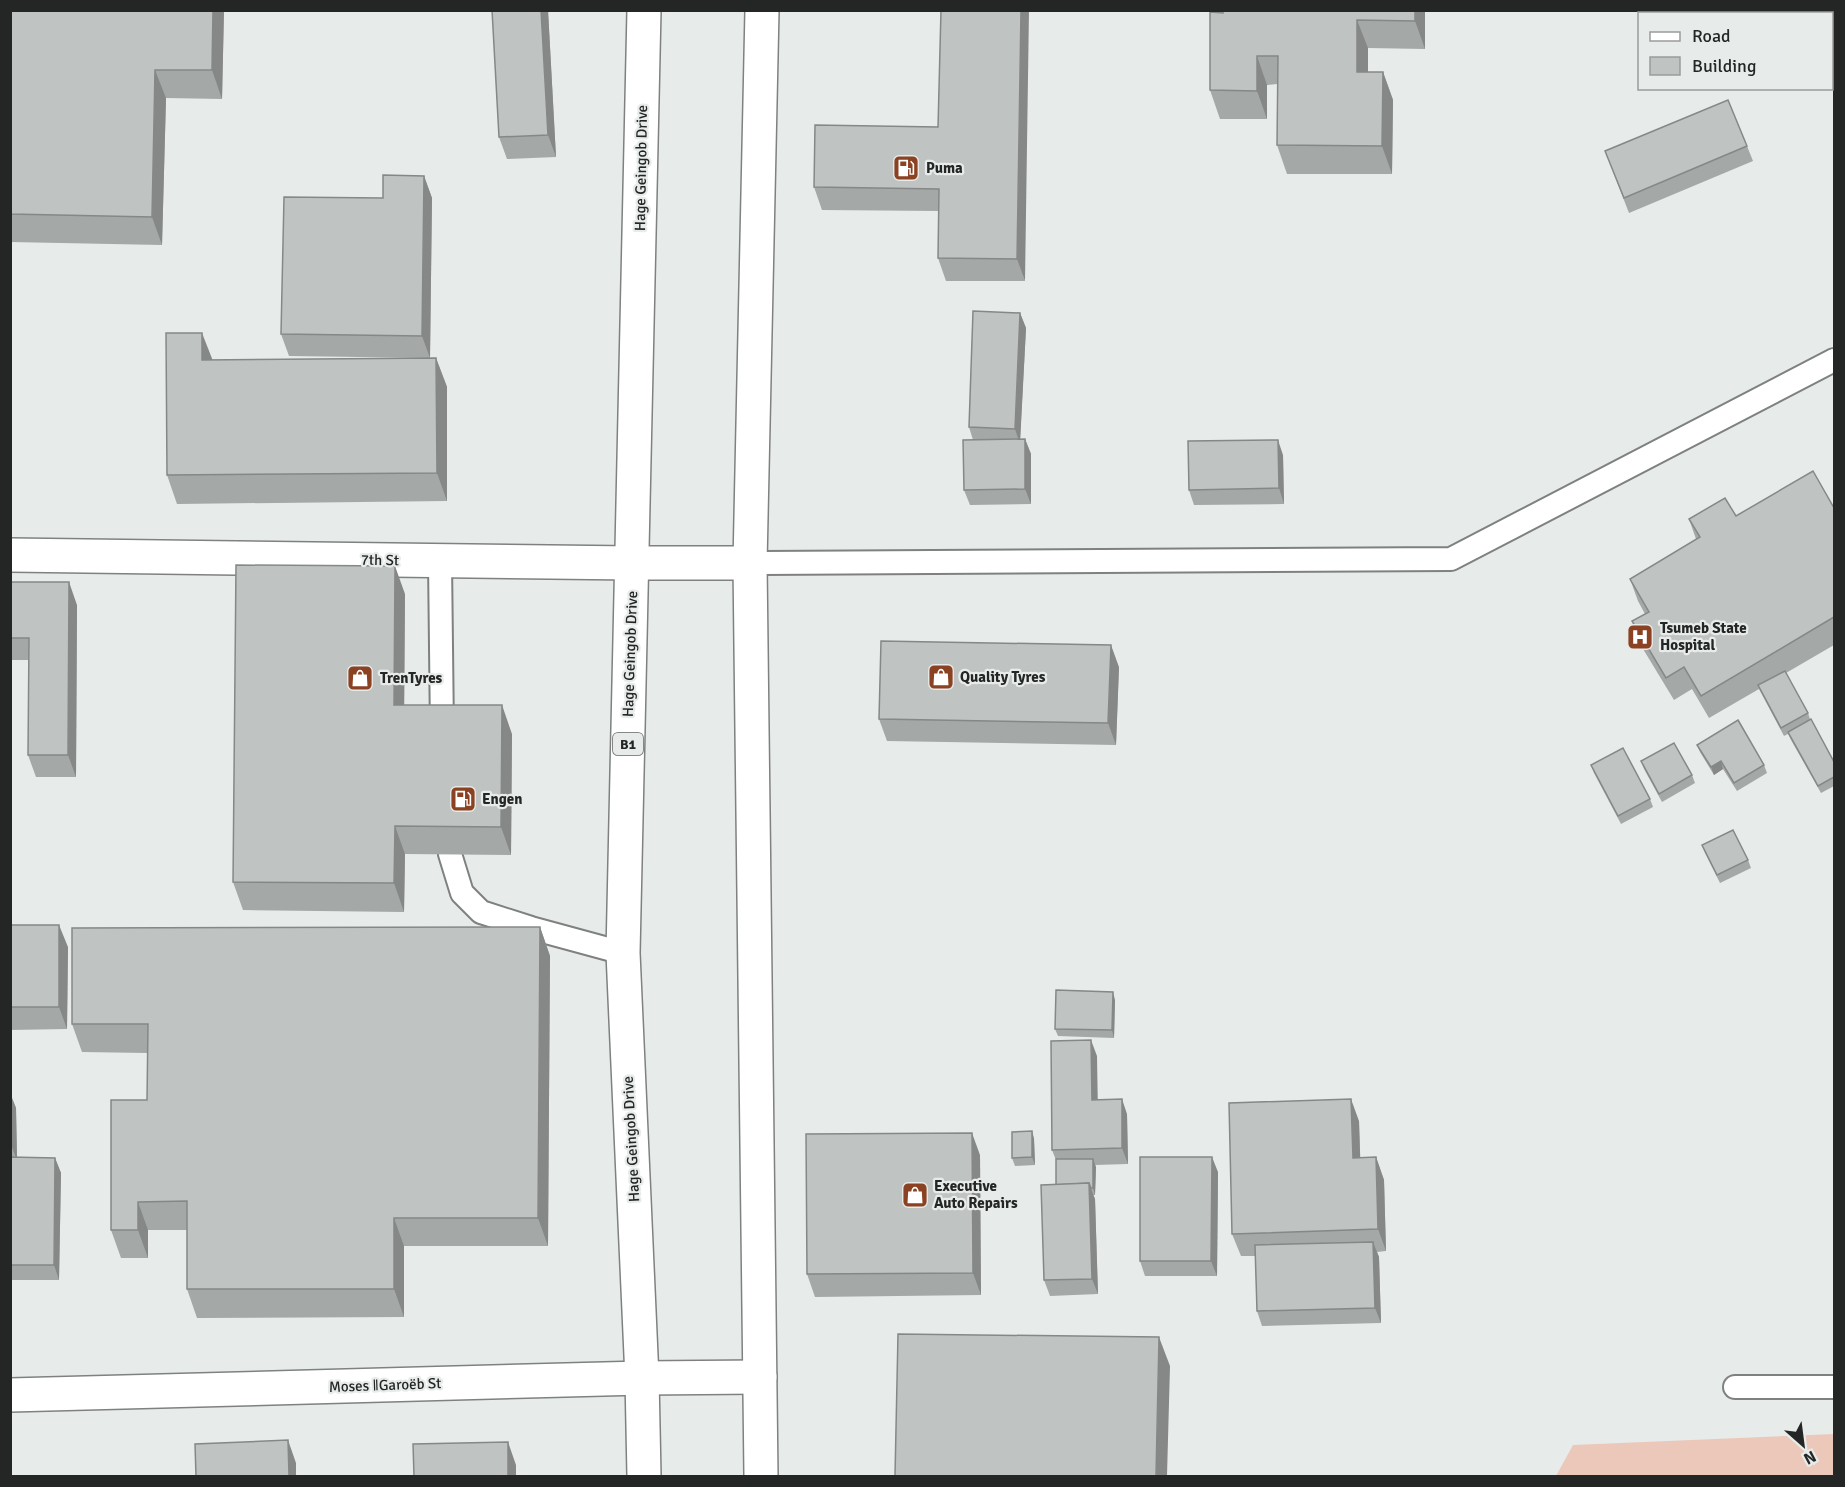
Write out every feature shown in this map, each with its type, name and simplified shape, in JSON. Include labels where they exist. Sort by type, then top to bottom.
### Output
[{"type":"main road","name":"Hage Geingob Drive","points":[[644,10],[633,563],[622,952],[642,1378],[644,1476]]},
{"type":"main road","points":[[761,1476],[750,563],[762,10]]},
{"type":"main road","name":"7th St","points":[[10,555],[750,563]]},
{"type":"main road","name":"Moses ǁGaroëb St","points":[[10,1395],[642,1378],[760,1377]]},
{"type":"lane","points":[[750,563],[1451,559],[1834,360]]},
{"type":"lane","points":[[440,561],[442,733]]},
{"type":"lane","points":[[450,854],[462,893],[481,912],[622,952]]},
{"type":"lane","points":[[1735,1387],[1834,1387]]},
{"type":"shaded area","points":[[1834,1434],[1834,1476],[1556,1476],[1573,1445]]},
{"type":"building","points":[[10,10],[213,10],[212,70],[155,70],[152,217],[10,214]]},
{"type":"building","points":[[492,10],[541,10],[548,135],[499,137]]},
{"type":"building","points":[[941,10],[1021,10],[1017,259],[938,258],[939,189],[814,187],[815,125],[938,127]]},
{"type":"building","points":[[1223,10],[1415,10],[1415,21],[1357,20],[1357,72],[1383,72],[1382,146],[1277,145],[1278,56],[1257,56],[1257,91],[1210,90],[1210,12],[1223,13]]},
{"type":"building","points":[[1728,100],[1747,146],[1624,198],[1605,151]]},
{"type":"building","points":[[383,175],[424,176],[422,336],[281,334],[284,197],[383,198]]},
{"type":"building","points":[[973,311],[1020,313],[1015,429],[969,427]]},
{"type":"building","points":[[166,333],[202,333],[202,360],[436,358],[437,473],[167,475]]},
{"type":"building","points":[[1025,439],[1025,489],[964,490],[963,440]]},
{"type":"building","points":[[1278,440],[1279,488],[1189,490],[1188,441]]},
{"type":"building","points":[[1813,471],[1834,508],[1834,617],[1701,696],[1684,667],[1666,678],[1632,621],[1649,612],[1630,579],[1700,537],[1689,519],[1725,498],[1736,516]]},
{"type":"building","points":[[236,565],[395,566],[394,705],[502,705],[501,827],[395,826],[394,883],[233,882]]},
{"type":"building","points":[[10,582],[69,582],[68,755],[28,755],[29,638],[10,638]]},
{"type":"building","points":[[881,641],[1111,645],[1108,723],[879,719]]},
{"type":"building","points":[[1785,671],[1808,713],[1781,728],[1758,685]]},
{"type":"building","points":[[1811,719],[1834,762],[1834,777],[1818,786],[1788,732]]},
{"type":"building","points":[[1738,720],[1764,765],[1734,783],[1721,761],[1711,767],[1697,745]]},
{"type":"building","points":[[1674,743],[1692,775],[1659,794],[1641,761]]},
{"type":"building","points":[[1623,748],[1650,799],[1618,816],[1591,765]]},
{"type":"building","points":[[1733,830],[1748,860],[1717,875],[1702,845]]},
{"type":"building","points":[[10,925],[59,925],[59,1007],[10,1007]]},
{"type":"building","points":[[540,927],[538,1218],[394,1218],[394,1289],[187,1289],[187,1201],[138,1202],[138,1230],[111,1230],[111,1100],[147,1100],[148,1024],[72,1024],[72,928]]},
{"type":"building","points":[[1056,990],[1113,992],[1112,1030],[1055,1029]]},
{"type":"building","points":[[1091,1040],[1092,1100],[1122,1099],[1122,1148],[1052,1150],[1051,1041]]},
{"type":"building","points":[[10,1099],[11,1145],[10,1145]]},
{"type":"building","points":[[1351,1099],[1353,1158],[1376,1157],[1378,1229],[1232,1234],[1229,1103]]},
{"type":"building","points":[[1032,1131],[1032,1157],[1012,1158],[1012,1132]]},
{"type":"building","points":[[972,1133],[973,1273],[807,1274],[806,1134]]},
{"type":"building","points":[[10,1157],[55,1158],[54,1265],[10,1265]]},
{"type":"building","points":[[1140,1157],[1212,1157],[1211,1261],[1140,1261]]},
{"type":"building","points":[[1056,1159],[1093,1159],[1093,1188],[1089,1183],[1056,1185]]},
{"type":"building","points":[[1089,1183],[1092,1279],[1044,1280],[1041,1185]]},
{"type":"building","points":[[1373,1242],[1375,1308],[1257,1311],[1255,1245]]},
{"type":"building","points":[[898,1334],[1159,1337],[1156,1476],[895,1476]]},
{"type":"building","points":[[288,1440],[289,1476],[196,1476],[195,1444]]},
{"type":"building","points":[[508,1442],[508,1476],[414,1476],[413,1444]]},
{"type":"place","name":"Puma","points":[[906,168]]},
{"type":"place","name":"Tsumeb State Hospital","points":[[1640,637]]},
{"type":"place","name":"Quality Tyres","points":[[941,677]]},
{"type":"place","name":"TrenTyres","points":[[360,678]]},
{"type":"place","name":"Engen","points":[[463,799]]},
{"type":"place","name":"Executive Auto Repairs","points":[[915,1195]]}]
